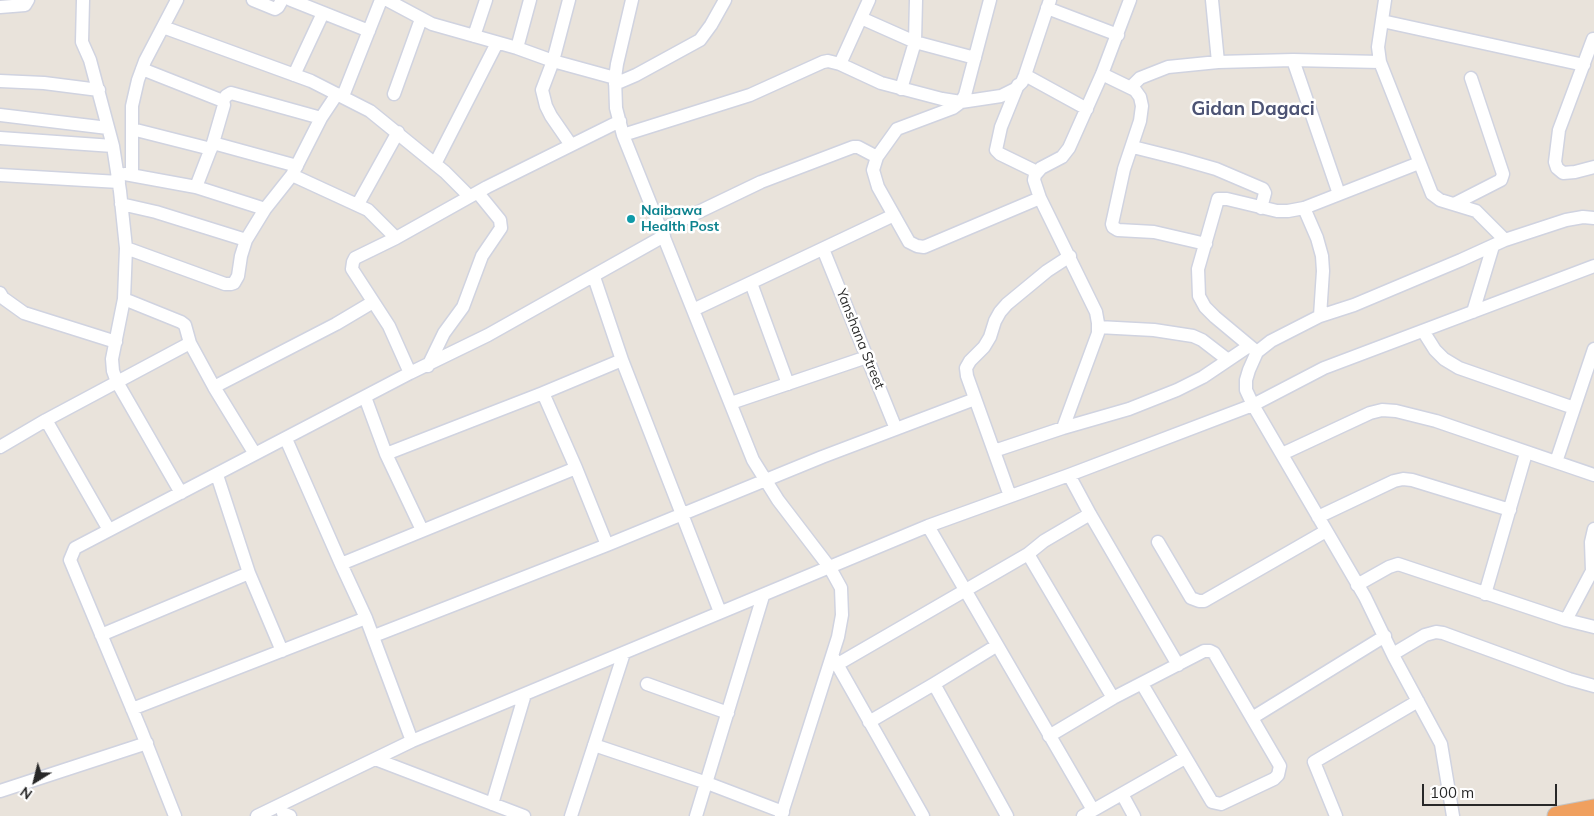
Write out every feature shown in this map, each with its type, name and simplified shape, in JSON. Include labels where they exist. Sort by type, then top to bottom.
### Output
[{"type":"highway","points":[[1556,816],[1594,809]]},
{"type":"street","points":[[0,7],[25,5],[28,0]]},
{"type":"street","points":[[83,0],[82,42],[90,60],[99,90],[113,146],[122,204],[126,248],[124,299],[112,360],[113,371],[117,382],[181,493]]},
{"type":"street","points":[[132,174],[132,106],[138,80],[177,0]]},
{"type":"street","points":[[253,0],[274,9],[277,8],[282,0]]},
{"type":"street","points":[[291,0],[369,31]]},
{"type":"street","points":[[126,248],[225,284],[234,283],[238,276],[246,240],[265,208],[295,171],[321,118],[340,95],[369,31],[380,0]]},
{"type":"street","points":[[387,0],[432,24],[517,48],[615,81],[636,75],[700,40],[712,25],[725,0]]},
{"type":"street","points":[[474,36],[486,0]]},
{"type":"street","points":[[517,48],[530,0]]},
{"type":"street","points":[[570,0],[553,60],[542,90],[551,116],[572,145]]},
{"type":"street","points":[[594,745],[707,783],[782,814],[835,660],[842,615],[841,588],[830,568],[778,500],[753,460],[623,136],[616,108],[615,81],[632,0]]},
{"type":"street","points":[[840,64],[869,0]]},
{"type":"street","points":[[901,89],[914,42],[916,0]]},
{"type":"street","points":[[990,0],[962,102],[953,108],[903,125],[897,129],[877,157],[874,170],[878,187],[909,242],[924,247],[1040,198]]},
{"type":"street","points":[[1063,428],[1098,333],[1098,327],[1096,312],[1040,198],[1034,180],[1037,172],[1065,155],[1102,74],[1130,0]]},
{"type":"street","points":[[1212,0],[1218,62]]},
{"type":"street","points":[[1385,0],[1378,47],[1380,62],[1432,194],[1435,197],[1476,211],[1505,240]]},
{"type":"street","points":[[1037,172],[1000,154],[996,150],[1002,127],[1022,80],[1048,4],[1118,35]]},
{"type":"street","points":[[294,75],[323,13]]},
{"type":"street","points":[[861,18],[914,42],[974,58]]},
{"type":"street","points":[[394,94],[421,19]]},
{"type":"street","points":[[1382,21],[1584,65]]},
{"type":"street","points":[[163,27],[311,81],[370,111],[474,194],[500,220],[501,228],[482,256],[463,307],[444,334],[428,366]]},
{"type":"street","points":[[1594,38],[1559,130],[1555,162],[1557,168],[1563,172],[1575,172],[1594,167]]},
{"type":"street","points":[[435,164],[497,43]]},
{"type":"street","points":[[1293,60],[1339,194]]},
{"type":"street","points":[[1131,87],[1140,78],[1168,67],[1218,62],[1293,60],[1380,62]]},
{"type":"street","points":[[623,136],[750,95],[828,61],[840,64],[880,83],[942,100],[962,102],[1000,96],[1022,80]]},
{"type":"street","points":[[142,69],[223,101]]},
{"type":"street","points":[[1102,74],[1131,87],[1140,97],[1142,106],[1140,121],[1124,169],[1112,224],[1113,227],[1118,230],[1154,232],[1206,244]]},
{"type":"street","points":[[1454,204],[1500,180],[1503,174],[1471,78]]},
{"type":"street","points":[[1022,80],[1087,109]]},
{"type":"street","points":[[0,81],[44,83],[99,90]]},
{"type":"street","points":[[196,187],[212,146],[224,105],[223,101],[231,93],[321,118]]},
{"type":"street","points":[[0,115],[108,128]]},
{"type":"street","points":[[410,373],[388,326],[352,270],[355,258],[396,238],[474,194],[620,121]]},
{"type":"street","points":[[132,129],[212,146],[295,171],[358,204],[377,217],[396,238]]},
{"type":"street","points":[[358,204],[398,132]]},
{"type":"street","points":[[0,138],[113,146]]},
{"type":"street","points":[[175,816],[70,560],[75,548],[410,373],[488,336],[594,277],[662,233],[760,182],[853,147],[858,147],[877,157]]},
{"type":"street","points":[[1132,148],[1216,169],[1263,188],[1265,192],[1261,208]]},
{"type":"street","points":[[1253,349],[1215,317],[1199,296],[1198,270],[1218,199],[1227,199],[1277,212],[1288,212],[1304,208],[1419,163]]},
{"type":"street","points":[[0,175],[118,178],[132,174],[196,187],[265,208]]},
{"type":"street","points":[[122,204],[156,212],[246,240]]},
{"type":"street","points":[[1304,208],[1317,238],[1322,256],[1320,316]]},
{"type":"street","points":[[693,310],[894,215]]},
{"type":"street","points":[[994,451],[1063,428],[1130,409],[1169,393],[1204,377],[1228,360],[1320,316],[1354,304],[1505,240],[1566,220],[1583,217],[1594,218]]},
{"type":"street","points":[[1473,312],[1493,246]]},
{"type":"street","name":"Yanshana Street","points":[[823,248],[896,429]]},
{"type":"street","points":[[1010,496],[967,376],[966,368],[990,338],[1000,312],[1041,276],[1070,256]]},
{"type":"street","points":[[256,816],[285,812],[375,759],[412,741],[928,526],[1253,405],[1324,368],[1594,266]]},
{"type":"street","points":[[594,277],[622,360],[720,612]]},
{"type":"street","points":[[751,283],[788,384]]},
{"type":"street","points":[[0,292],[3,298],[24,313],[116,342]]},
{"type":"street","points":[[124,299],[181,322],[187,329],[190,343],[214,387],[255,454]]},
{"type":"street","points":[[214,387],[336,324],[373,302]]},
{"type":"street","points":[[1098,327],[1154,330],[1193,336],[1202,340],[1228,360]]},
{"type":"street","points":[[1423,331],[1435,350],[1444,359],[1459,368],[1574,408]]},
{"type":"street","points":[[0,447],[46,420],[190,343]]},
{"type":"street","points":[[1253,349],[1246,380],[1246,390],[1358,585],[1441,744],[1453,816]]},
{"type":"street","points":[[1556,462],[1594,349]]},
{"type":"street","points":[[730,403],[867,357]]},
{"type":"street","points":[[386,454],[622,360]]},
{"type":"street","points":[[543,393],[607,545]]},
{"type":"street","points":[[365,397],[386,454],[422,530]]},
{"type":"street","points":[[374,636],[607,545],[765,480],[975,399]]},
{"type":"street","points":[[1282,454],[1370,413],[1382,410],[1396,411],[1436,421],[1594,475]]},
{"type":"street","points":[[46,420],[109,530]]},
{"type":"street","points":[[286,439],[374,636],[412,741]]},
{"type":"street","points":[[1485,594],[1526,453]]},
{"type":"street","points":[[341,564],[576,468]]},
{"type":"street","points":[[217,475],[249,573],[282,650]]},
{"type":"street","points":[[1069,475],[1178,665]]},
{"type":"street","points":[[1318,517],[1403,479],[1412,480],[1510,510]]},
{"type":"street","points":[[835,660],[1028,554],[1044,541],[1090,514]]},
{"type":"street","points":[[928,526],[1049,736],[1088,813],[1184,758]]},
{"type":"street","points":[[1566,620],[1592,571],[1591,542],[1594,529]]},
{"type":"street","points":[[1158,542],[1191,598],[1204,601],[1326,531]]},
{"type":"street","points":[[1028,554],[1113,698]]},
{"type":"street","points":[[1358,585],[1388,567],[1398,564],[1485,594],[1594,627]]},
{"type":"street","points":[[101,636],[249,573]]},
{"type":"street","points":[[696,816],[763,596]]},
{"type":"street","points":[[132,709],[366,618]]},
{"type":"street","points":[[1393,654],[1425,635],[1436,632],[1443,633],[1569,679],[1594,686]]},
{"type":"street","points":[[1252,718],[1385,636]]},
{"type":"street","points":[[869,722],[996,646]]},
{"type":"street","points":[[1049,736],[1113,698],[1204,652],[1210,651],[1214,653],[1280,766],[1278,775],[1274,779],[1221,804],[1212,802],[1184,758],[1142,684]]},
{"type":"street","points":[[571,816],[624,653]]},
{"type":"street","points":[[835,660],[922,816]]},
{"type":"street","points":[[647,684],[728,714]]},
{"type":"street","points":[[934,684],[1007,816]]},
{"type":"street","points":[[492,804],[525,694]]},
{"type":"street","points":[[1336,816],[1314,762],[1418,701]]},
{"type":"street","points":[[0,791],[146,743]]},
{"type":"street","points":[[375,759],[524,816]]},
{"type":"street","points":[[1122,794],[1134,816]]},
{"type":"place","name":"Naibawa Health Post","points":[[631,219]]},
{"type":"district","name":"Gidan Dagaci","points":[[1253,109]]}]
